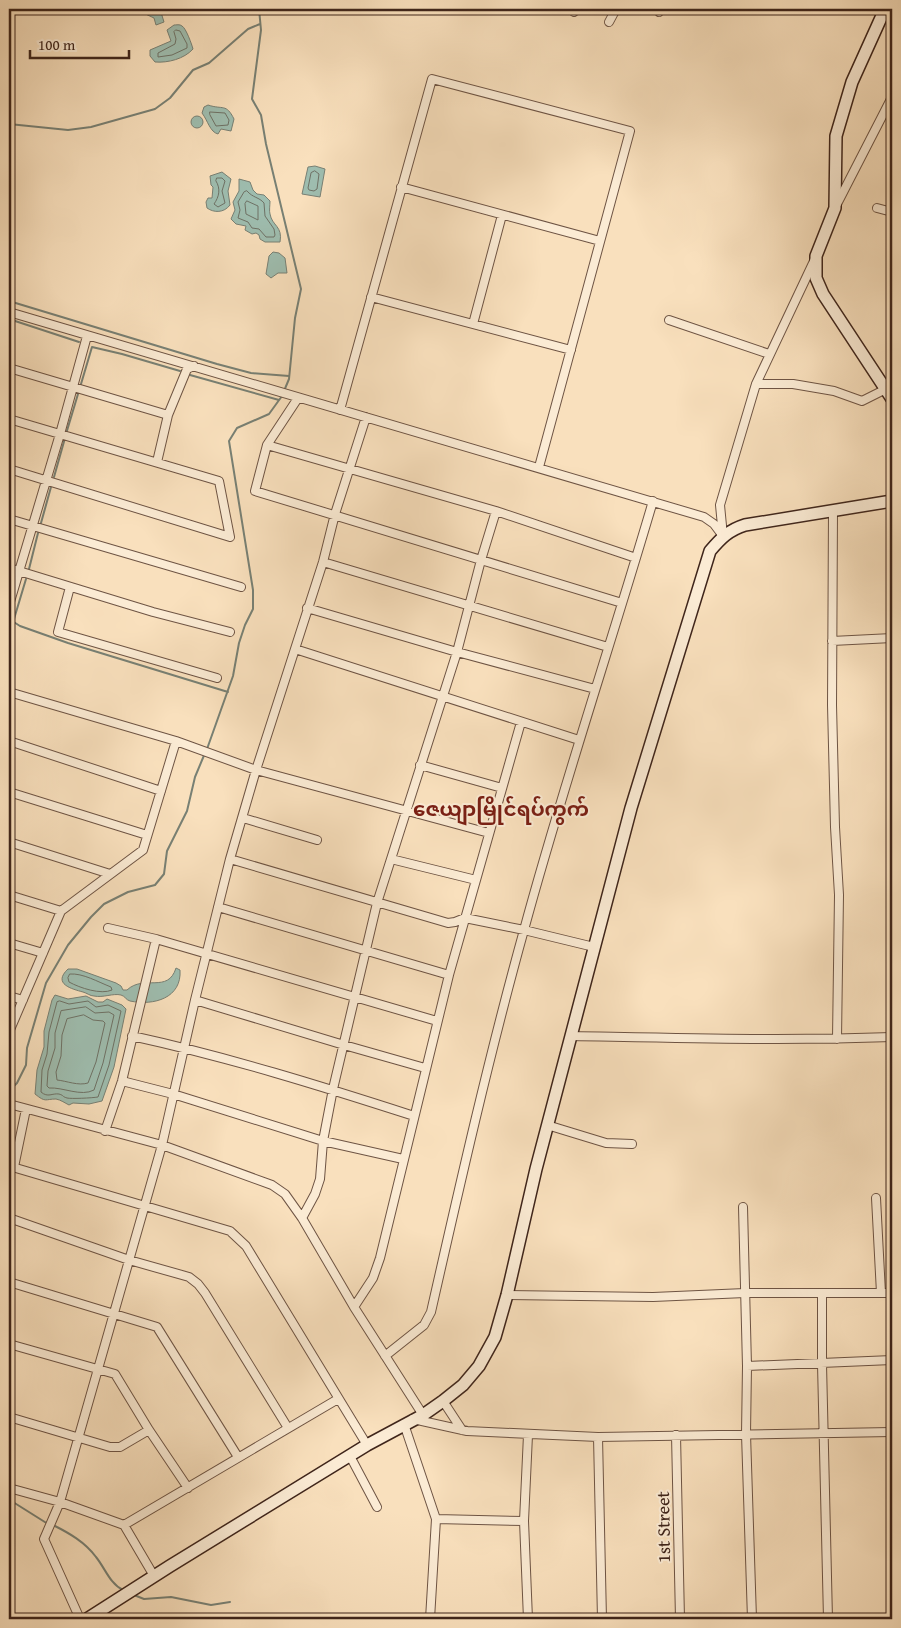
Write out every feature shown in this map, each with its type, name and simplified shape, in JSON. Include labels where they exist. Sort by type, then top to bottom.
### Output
[{"type":"main road","points":[[885,9],[852,82],[836,136],[835,208],[816,256],[816,278],[822,294],[889,394]]},
{"type":"main road","points":[[87,1619],[154,1576],[443,1401],[463,1385],[479,1366],[495,1337],[507,1295],[547,1125],[631,808],[710,551],[723,536],[734,528],[892,501]]},
{"type":"street","points":[[609,22],[616,9]]},
{"type":"street","points":[[340,410],[432,79],[630,132],[539,467]]},
{"type":"street","points":[[835,208],[892,97]]},
{"type":"street","points":[[401,187],[600,241]]},
{"type":"street","points":[[877,208],[892,212]]},
{"type":"street","points":[[473,324],[502,215]]},
{"type":"street","points":[[723,536],[720,506],[756,384],[816,256]]},
{"type":"street","points":[[372,297],[571,350]]},
{"type":"street","points":[[9,312],[653,501],[704,517],[714,524],[723,536]]},
{"type":"street","points":[[669,320],[769,354]]},
{"type":"street","points":[[9,605],[60,434],[86,336]]},
{"type":"street","points":[[157,462],[168,415],[187,369],[194,366]]},
{"type":"street","points":[[9,368],[168,415]]},
{"type":"street","points":[[756,384],[792,384],[834,391],[862,401],[889,394]]},
{"type":"street","points":[[295,397],[267,445],[255,491],[622,603]]},
{"type":"street","points":[[80,1619],[44,1539],[60,1502],[162,1145],[206,953],[230,859],[256,770],[323,562],[335,514],[366,417]]},
{"type":"street","points":[[9,419],[219,481],[230,537],[9,469]]},
{"type":"street","points":[[267,445],[496,511],[636,558]]},
{"type":"street","points":[[385,1356],[424,1325],[431,1312],[459,1187],[524,930],[579,740],[653,501]]},
{"type":"street","points":[[302,1218],[315,1194],[320,1179],[323,1141],[333,1089],[377,903],[457,652],[496,511]]},
{"type":"street","points":[[833,511],[834,818],[839,895],[837,1039]]},
{"type":"street","points":[[9,519],[240,587]]},
{"type":"street","points":[[323,562],[608,646]]},
{"type":"street","points":[[9,568],[153,612],[230,632]]},
{"type":"street","points":[[70,587],[58,632],[217,678]]},
{"type":"street","points":[[307,608],[457,652],[595,689]]},
{"type":"street","points":[[832,641],[892,638]]},
{"type":"street","points":[[295,649],[579,740]]},
{"type":"street","points":[[9,692],[176,740],[256,770],[489,833]]},
{"type":"street","points":[[354,1307],[373,1278],[377,1265],[449,975],[521,722]]},
{"type":"street","points":[[9,1032],[61,911],[143,850],[176,740]]},
{"type":"street","points":[[9,741],[161,791]]},
{"type":"street","points":[[420,766],[502,788]]},
{"type":"street","points":[[9,792],[147,836]]},
{"type":"street","points":[[243,818],[317,840]]},
{"type":"street","points":[[9,842],[110,874]]},
{"type":"street","points":[[230,859],[448,923],[465,918],[594,947]]},
{"type":"street","points":[[391,859],[476,880]]},
{"type":"street","points":[[9,894],[61,911]]},
{"type":"street","points":[[218,907],[449,975]]},
{"type":"street","points":[[108,928],[206,953],[437,1022]]},
{"type":"street","points":[[105,1130],[122,1081],[156,939]]},
{"type":"street","points":[[9,942],[43,953]]},
{"type":"street","points":[[9,996],[23,1000]]},
{"type":"street","points":[[195,1000],[425,1068]]},
{"type":"street","points":[[132,1036],[185,1048],[333,1089],[414,1116]]},
{"type":"street","points":[[572,1036],[703,1040],[892,1037]]},
{"type":"street","points":[[122,1081],[173,1094],[323,1141],[403,1159]]},
{"type":"street","points":[[9,1104],[162,1145],[272,1185],[286,1194],[385,1356],[414,1419],[436,1519],[430,1619]]},
{"type":"street","points":[[26,1108],[11,1167],[230,1231],[246,1246],[367,1446]]},
{"type":"street","points":[[547,1125],[606,1143],[632,1144]]},
{"type":"street","points":[[876,1198],[881,1293]]},
{"type":"street","points":[[743,1207],[747,1366],[746,1434],[752,1619]]},
{"type":"street","points":[[9,1218],[129,1260],[189,1277],[198,1284],[288,1428]]},
{"type":"street","points":[[9,1282],[157,1327],[238,1457]]},
{"type":"street","points":[[507,1295],[654,1297],[745,1293],[822,1294],[892,1292]]},
{"type":"street","points":[[822,1294],[828,1619]]},
{"type":"street","points":[[9,1344],[115,1374],[149,1430],[188,1488]]},
{"type":"street","points":[[747,1366],[892,1360]]},
{"type":"street","points":[[124,1526],[338,1399]]},
{"type":"street","points":[[443,1401],[462,1430]]},
{"type":"street","points":[[9,1417],[79,1436],[110,1447],[120,1447],[149,1430]]},
{"type":"street","points":[[414,1419],[462,1430],[598,1437],[892,1432]]},
{"type":"street","points":[[528,1434],[524,1521],[528,1619]]},
{"type":"street","name":"1st Street","points":[[676,1435],[680,1619]]},
{"type":"street","points":[[598,1437],[602,1619]]},
{"type":"street","points":[[350,1456],[377,1507]]},
{"type":"street","points":[[9,1488],[60,1502],[124,1526],[154,1576]]},
{"type":"street","points":[[436,1519],[524,1521]]},
{"type":"water","points":[[138,9],[160,9],[164,22],[156,25],[154,18]]},
{"type":"water","points":[[174,25],[184,27],[193,49],[176,60],[155,62],[150,56],[150,50],[171,41],[167,30]]},
{"type":"water","points":[[208,105],[224,108],[229,111],[234,119],[231,131],[221,129],[218,134],[213,131],[202,113],[204,107]]},
{"type":"water","points":[[199,116],[202,117],[202,127],[195,128],[192,127],[191,120],[192,117]]},
{"type":"water","points":[[315,166],[325,169],[320,197],[302,194],[308,167]]},
{"type":"water","points":[[222,172],[231,179],[228,191],[230,205],[222,211],[213,211],[207,208],[206,202],[208,198],[212,198],[213,187],[210,176]]},
{"type":"water","points":[[239,179],[250,182],[257,194],[264,195],[270,201],[270,214],[279,229],[280,242],[265,242],[256,233],[252,234],[245,230],[246,226],[236,224],[231,219],[235,210],[233,202],[239,191]]},
{"type":"water","points":[[273,252],[279,253],[285,258],[287,273],[278,273],[271,278],[266,274],[269,256]]},
{"type":"water","points":[[176,968],[180,970],[176,987],[165,998],[148,1002],[130,1001],[118,995],[91,996],[65,985],[62,979],[68,969],[77,969],[116,983],[123,990],[127,990],[141,983],[167,980],[172,976]]},
{"type":"water","points":[[55,995],[68,999],[86,996],[98,1002],[103,1002],[107,999],[122,1005],[126,1009],[114,1067],[102,1101],[89,1104],[73,1103],[69,1105],[56,1099],[44,1100],[35,1094],[37,1070],[44,1047],[44,1031]]},
{"type":"waterway","points":[[259,9],[261,30],[252,99],[261,115],[266,144],[301,289],[295,318],[289,379],[284,391]]},
{"type":"waterway","points":[[9,124],[68,130],[91,127],[155,109],[170,98],[193,70],[209,63],[248,29],[260,24]]},
{"type":"waterway","points":[[9,301],[217,364],[251,373],[289,376]]},
{"type":"waterway","points":[[9,319],[79,342]]},
{"type":"waterway","points":[[81,384],[92,347],[180,371]]},
{"type":"waterway","points":[[190,375],[279,400]]},
{"type":"waterway","points":[[66,434],[78,394]]},
{"type":"waterway","points":[[207,749],[233,676],[239,643],[253,609],[253,590],[229,441],[237,428],[269,414],[282,396]]},
{"type":"waterway","points":[[54,477],[65,438]]},
{"type":"waterway","points":[[41,523],[51,487]]},
{"type":"waterway","points":[[29,569],[38,533]]},
{"type":"waterway","points":[[14,619],[26,579]]},
{"type":"waterway","points":[[9,619],[20,626],[68,643],[228,692]]},
{"type":"waterway","points":[[9,635],[12,625]]},
{"type":"waterway","points":[[9,1091],[17,1083],[26,1065],[27,1048],[46,983],[68,945],[104,904],[128,892],[155,885],[164,874],[167,851],[187,811],[195,777],[205,753]]},
{"type":"waterway","points":[[9,1502],[13,1502],[48,1524]]},
{"type":"waterway","points":[[53,1525],[82,1542],[99,1561],[111,1580],[123,1590]]},
{"type":"waterway","points":[[134,1595],[144,1599],[171,1597],[211,1605],[230,1602]]},
{"type":"district","name":"ဇေယျာမြိုင်ရပ်ကွက်","points":[[501,808]]}]
